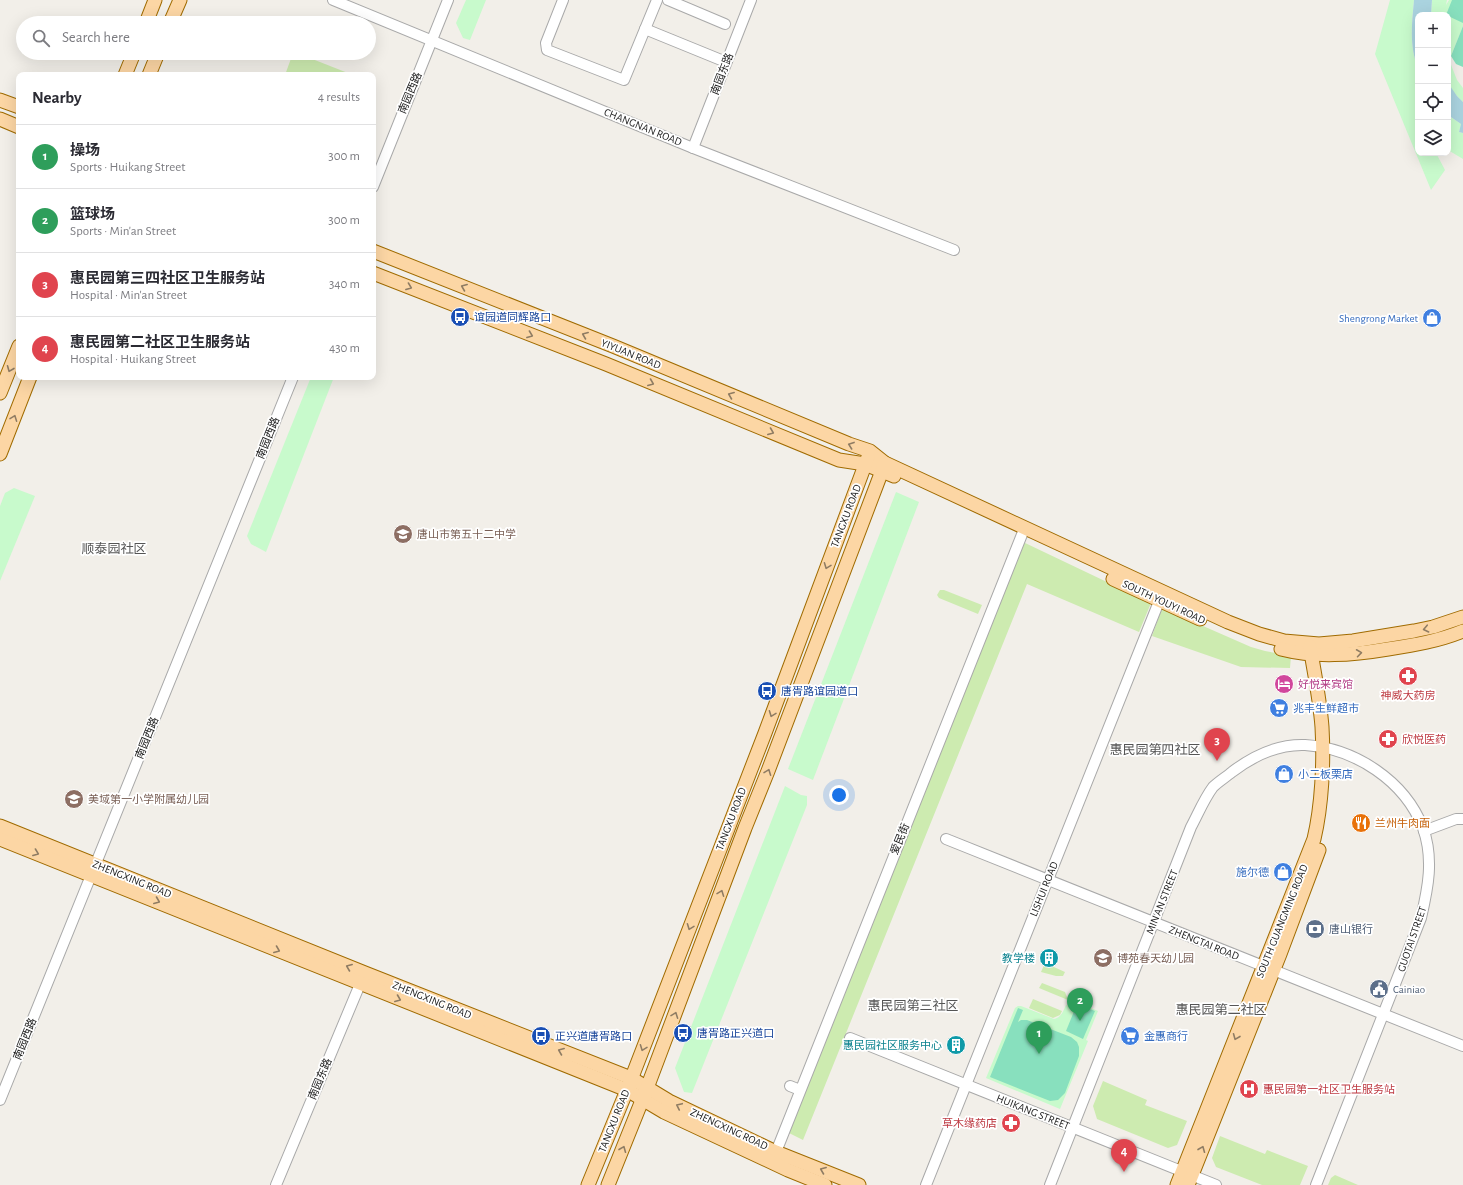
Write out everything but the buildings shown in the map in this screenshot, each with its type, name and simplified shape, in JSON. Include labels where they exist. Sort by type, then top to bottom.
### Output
[{"type":"main road","points":[[148,16],[154,0]]},
{"type":"main road","points":[[173,16],[180,0]]},
{"type":"main road","points":[[126,72],[131,60]]},
{"type":"main road","points":[[150,72],[155,60]]},
{"type":"main road","points":[[0,100],[16,106]]},
{"type":"main road","points":[[0,119],[16,126]]},
{"type":"main road","name":"YIYUAN ROAD","points":[[376,252],[614,346],[842,441],[870,451],[884,467]]},
{"type":"main road","name":"YIYUAN ROAD","points":[[376,274],[599,361],[839,460],[884,467]]},
{"type":"main road","points":[[0,393],[16,353]]},
{"type":"main road","points":[[0,454],[29,380]]},
{"type":"main road","name":"TANGXU ROAD","points":[[588,1185],[629,1084],[764,733],[870,451]]},
{"type":"main road","name":"TANGXU ROAD","points":[[608,1185],[645,1094],[745,828],[884,467]]},
{"type":"main road","name":"SOUTH YOUYI ROAD","points":[[884,467],[1024,531],[1161,597],[1258,634],[1315,649],[1354,654],[1434,641],[1463,631]]},
{"type":"main road","name":"SOUTH YOUYI ROAD","points":[[1315,649],[1433,627],[1463,617]]},
{"type":"main road","name":"SOUTH GUANGMING ROAD","points":[[1177,1185],[1187,1177],[1269,969],[1314,839],[1320,816],[1327,748],[1322,726],[1315,649]]},
{"type":"main road","name":"ZHENGXING ROAD","points":[[0,826],[94,869],[362,978],[629,1084],[645,1094],[664,1112],[788,1170],[825,1185]]},
{"type":"main road","name":"ZHENGXING ROAD","points":[[0,839],[94,869]]},
{"type":"main road","name":"ZHENGXING ROAD","points":[[645,1094],[669,1101],[776,1152],[859,1185]]},
{"type":"street","name":"CHANGNAN ROAD","points":[[333,0],[372,16]]},
{"type":"street","name":"南园西路","points":[[376,180],[448,0]]},
{"type":"street","points":[[563,0],[546,43],[547,50],[624,80],[657,0]]},
{"type":"street","points":[[668,0],[725,24]]},
{"type":"street","name":"南园东路","points":[[693,148],[751,0]]},
{"type":"street","name":"CHANGNAN ROAD","points":[[376,18],[693,148],[954,250]]},
{"type":"street","points":[[645,29],[726,62]]},
{"type":"street","name":"南园西路","points":[[0,1100],[292,380]]},
{"type":"street","name":"爱民街","points":[[776,1152],[1024,531]]},
{"type":"street","name":"LISHUI ROAD","points":[[926,1185],[1161,597]]},
{"type":"street","name":"MIN'AN STREET","points":[[1050,1185],[1191,827],[1202,805],[1214,787],[1252,758],[1269,751],[1286,747],[1304,745],[1327,748]]},
{"type":"street","name":"GUOTAI STREET","points":[[1316,1185],[1421,918],[1429,887],[1428,851],[1424,831],[1412,806],[1399,790],[1383,775],[1358,760],[1327,748]]},
{"type":"street","points":[[1424,831],[1456,818],[1463,819]]},
{"type":"street","name":"ZHENGTAI ROAD","points":[[946,839],[1463,1046]]},
{"type":"street","name":"南园东路","points":[[276,1185],[362,978]]},
{"type":"street","name":"HUIKANG STREET","points":[[850,1038],[1073,1128],[1187,1177],[1216,1185]]},
{"type":"street","points":[[790,1086],[800,1090]]},
{"type":"green space","points":[[466,0],[486,0],[470,40],[463,38],[456,23]]},
{"type":"green space","points":[[1390,0],[1414,0],[1412,43],[1415,59],[1415,151],[1375,54]]},
{"type":"green space","points":[[1432,0],[1447,0],[1446,5],[1449,0],[1463,0],[1463,26],[1451,56],[1451,12],[1431,12]]},
{"type":"green space","points":[[1452,0],[1463,0],[1463,23],[1451,17],[1451,12],[1447,12]]},
{"type":"green space","points":[[1463,26],[1463,67],[1456,64],[1451,56]]},
{"type":"green space","points":[[290,60],[315,60],[345,72],[286,72]]},
{"type":"green space","points":[[1451,65],[1457,80],[1463,88],[1463,102],[1451,88]]},
{"type":"green space","points":[[1451,117],[1461,124],[1459,132],[1463,133],[1463,159],[1451,152]]},
{"type":"green space","points":[[1417,156],[1438,156],[1445,170],[1431,190]]},
{"type":"green space","points":[[310,380],[333,380],[266,552],[251,544],[247,536]]},
{"type":"green space","points":[[14,488],[35,496],[0,581],[0,506],[5,493]]},
{"type":"green space","points":[[896,492],[919,502],[813,780],[788,769]]},
{"type":"green space","points":[[1023,542],[1151,603],[1139,632],[1027,584],[803,1140],[789,1133]]},
{"type":"green space","points":[[940,590],[944,590],[982,605],[978,614],[939,598],[937,595]]},
{"type":"green space","points":[[1162,608],[1251,647],[1291,656],[1290,668],[1241,667],[1152,636]]},
{"type":"green space","points":[[785,786],[801,795],[807,796],[807,805],[692,1093],[684,1092],[675,1068]]},
{"type":"green space","points":[[1045,963],[1065,972],[1063,976],[1056,976],[1041,972]]},
{"type":"green space","points":[[1042,983],[1065,992],[1068,1000],[1039,988]]},
{"type":"green space","points":[[1033,999],[1062,1011],[1060,1015],[1053,1018],[1029,1008]]},
{"type":"green space","points":[[1077,1002],[1098,1011],[1086,1040],[1088,1041],[1060,1109],[986,1078],[1015,1008],[1021,1006],[1054,1019],[1061,1015],[1066,1005],[1074,1008]]},
{"type":"green space","points":[[1077,1004],[1095,1011],[1083,1039],[1066,1031]]},
{"type":"green space","points":[[1018,1008],[1023,1010],[1018,1022],[1021,1020],[1027,1020],[1071,1037],[1077,1042],[1079,1047],[1079,1056],[1065,1093],[1058,1100],[1050,1101],[990,1077]]},
{"type":"green space","points":[[1103,1081],[1147,1100],[1145,1105],[1187,1121],[1177,1145],[1168,1148],[1097,1119],[1093,1106]]},
{"type":"green space","points":[[1220,1136],[1265,1154],[1267,1150],[1308,1166],[1300,1185],[1262,1185],[1216,1167],[1212,1158]]},
{"type":"green space","points":[[1335,1175],[1358,1185],[1328,1185],[1331,1178]]},
{"type":"water","points":[[1414,0],[1432,0],[1431,12],[1415,12],[1415,59],[1412,43]]},
{"type":"water","points":[[1451,87],[1463,102],[1463,133],[1459,132],[1461,124],[1451,117]]},
{"type":"place","name":"谊园道同辉路口","points":[[460,317]]},
{"type":"place","name":"Shengrong Market","points":[[1432,318]]},
{"type":"place","name":"唐山市第五十二中学","points":[[403,534]]},
{"type":"place","name":"神威大药房","points":[[1408,676]]},
{"type":"place","name":"好悦来宾馆","points":[[1284,684]]},
{"type":"place","name":"唐胥路谊园道口","points":[[767,691]]},
{"type":"place","name":"兆丰生鲜超市","points":[[1279,708]]},
{"type":"place","name":"欣悦医药","points":[[1388,739]]},
{"type":"place","name":"惠民园第三四社区卫生服务站","points":[[1217,761]]},
{"type":"place","name":"小二板栗店","points":[[1284,774]]},
{"type":"place","name":"美域第一小学附属幼儿园","points":[[74,799]]},
{"type":"place","name":"兰州牛肉面","points":[[1361,823]]},
{"type":"place","name":"施尔德","points":[[1283,872]]},
{"type":"place","name":"唐山银行","points":[[1315,929]]},
{"type":"place","name":"教学楼","points":[[1049,958]]},
{"type":"place","name":"博苑春天幼儿园","points":[[1103,958]]},
{"type":"place","name":"Cainiao","points":[[1379,989]]},
{"type":"place","name":"篮球场","points":[[1080,1021]]},
{"type":"place","name":"唐胥路正兴道口","points":[[683,1033]]},
{"type":"place","name":"正兴道唐胥路口","points":[[541,1036]]},
{"type":"place","name":"金惠商行","points":[[1130,1036]]},
{"type":"place","name":"惠民园社区服务中心","points":[[956,1045]]},
{"type":"place","name":"操场","points":[[1039,1054]]},
{"type":"place","name":"惠民园第一社区卫生服务站","points":[[1249,1089]]},
{"type":"place","name":"草木缘药店","points":[[1011,1123]]},
{"type":"place","name":"惠民园第二社区卫生服务站","points":[[1124,1172]]},
{"type":"district","name":"顺泰园社区","points":[[114,549]]},
{"type":"district","name":"惠民园第四社区","points":[[1155,750]]},
{"type":"district","name":"惠民园第三社区","points":[[913,1006]]},
{"type":"district","name":"惠民园第二社区","points":[[1221,1010]]}]
